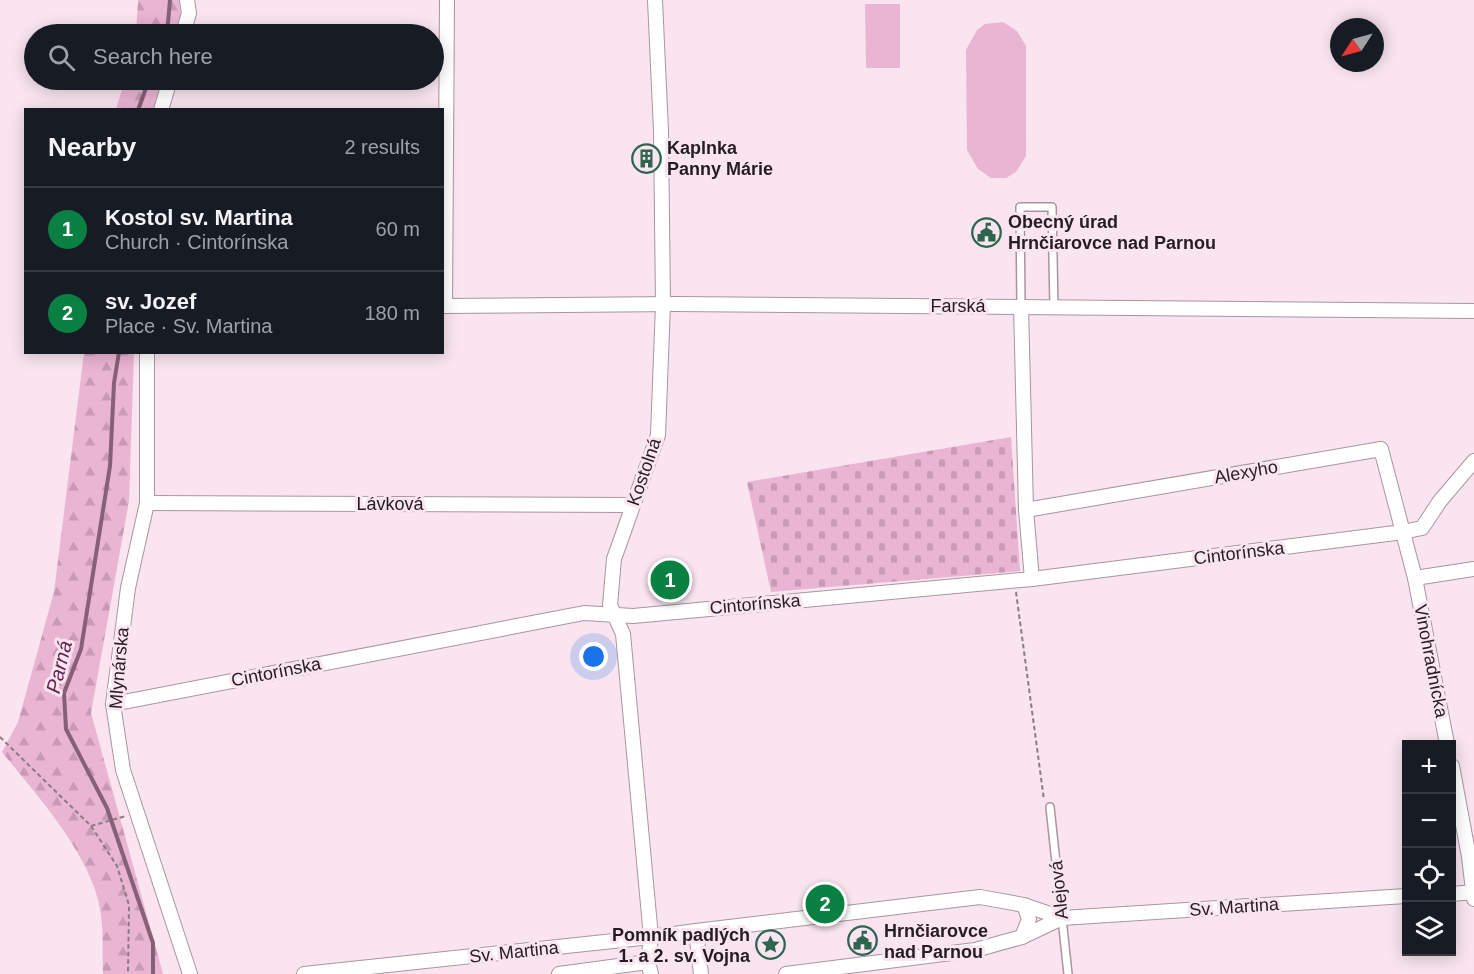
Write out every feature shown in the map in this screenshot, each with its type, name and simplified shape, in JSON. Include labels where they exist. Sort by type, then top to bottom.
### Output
[{"type":"street","points":[[186,24],[189,13],[187,0]]},
{"type":"street","points":[[444,306],[447,0]]},
{"type":"street","name":"Kostolná","points":[[651,937],[623,634],[610,605],[614,559],[658,435],[663,304],[661,131],[655,0]]},
{"type":"street","points":[[162,108],[167,90]]},
{"type":"street","name":"Farská","points":[[444,306],[663,304],[1474,311]]},
{"type":"street","points":[[1021,306],[1026,510],[1032,579]]},
{"type":"street","name":"Mlynárska","points":[[147,354],[147,503],[128,588],[113,704],[123,770],[190,974]]},
{"type":"street","name":"Alexyho","points":[[1026,510],[1381,449],[1403,532]]},
{"type":"street","points":[[1403,532],[1422,528],[1440,501],[1474,461]]},
{"type":"street","name":"Lávková","points":[[147,503],[633,505]]},
{"type":"street","name":"Vinohradnícka","points":[[1403,532],[1415,578],[1446,740]]},
{"type":"street","name":"Cintorínska","points":[[113,704],[584,613],[633,616],[1032,579],[1403,532]]},
{"type":"street","points":[[1415,578],[1474,569]]},
{"type":"street","points":[[1456,787],[1469,857],[1473,894],[1456,894]]},
{"type":"street","name":"Sv. Martina","points":[[786,974],[975,951],[1022,937],[1062,918],[1402,896]]},
{"type":"street","name":"Sv. Martina","points":[[304,974],[651,937],[980,897],[1024,904],[1062,918]]},
{"type":"street","points":[[1022,937],[1029,919],[1024,904]]},
{"type":"street","points":[[696,931],[701,974]]},
{"type":"street","name":"Sv. Martina","points":[[559,974],[650,968],[651,937]]},
{"type":"lane","points":[[1021,306],[1020,207],[1052,207],[1054,307]]},
{"type":"lane","name":"Alejová","points":[[1047,806],[1068,974]]},
{"type":"path","points":[[1014,580],[1047,806]]},
{"type":"path","points":[[0,737],[91,826],[117,866],[129,905],[128,974]]},
{"type":"path","points":[[91,826],[120,818]]},
{"type":"green space","points":[[138,0],[179,0],[181,14],[178,24],[137,24]]},
{"type":"green space","points":[[865,4],[900,4],[900,68],[866,68]]},
{"type":"green space","points":[[1003,22],[1017,31],[1026,46],[1026,156],[1016,172],[1006,178],[991,178],[978,169],[967,150],[966,50],[977,30],[985,24]]},
{"type":"green space","points":[[122,90],[159,90],[153,108],[116,108]]},
{"type":"green space","points":[[84,354],[134,354],[129,501],[91,713],[163,974],[103,974],[100,909],[95,888],[86,868],[46,806],[2,752],[18,722],[54,592]]},
{"type":"green space","points":[[1011,437],[1020,571],[771,592],[747,482]]},
{"type":"waterway","name":"Parná","points":[[168,24],[170,0]]},
{"type":"waterway","name":"Parná","points":[[139,108],[145,90]]},
{"type":"waterway","name":"Parná","points":[[119,354],[114,383],[110,466],[81,649],[64,693],[66,729],[107,808],[153,943],[153,974]]},
{"type":"place","name":"Kaplnka Panny Márie","points":[[646,158]]},
{"type":"place","name":"Obecný úrad Hrnčiarovce nad Parnou","points":[[987,232]]},
{"type":"place","name":"Kostol sv. Martina","points":[[670,580]]},
{"type":"place","name":"sv. Jozef","points":[[825,904]]},
{"type":"place","name":"Hrnčiarovce nad Parnou","points":[[863,941]]},
{"type":"place","name":"Pomník padlých 1. a 2. sv. Vojna","points":[[771,945]]}]
